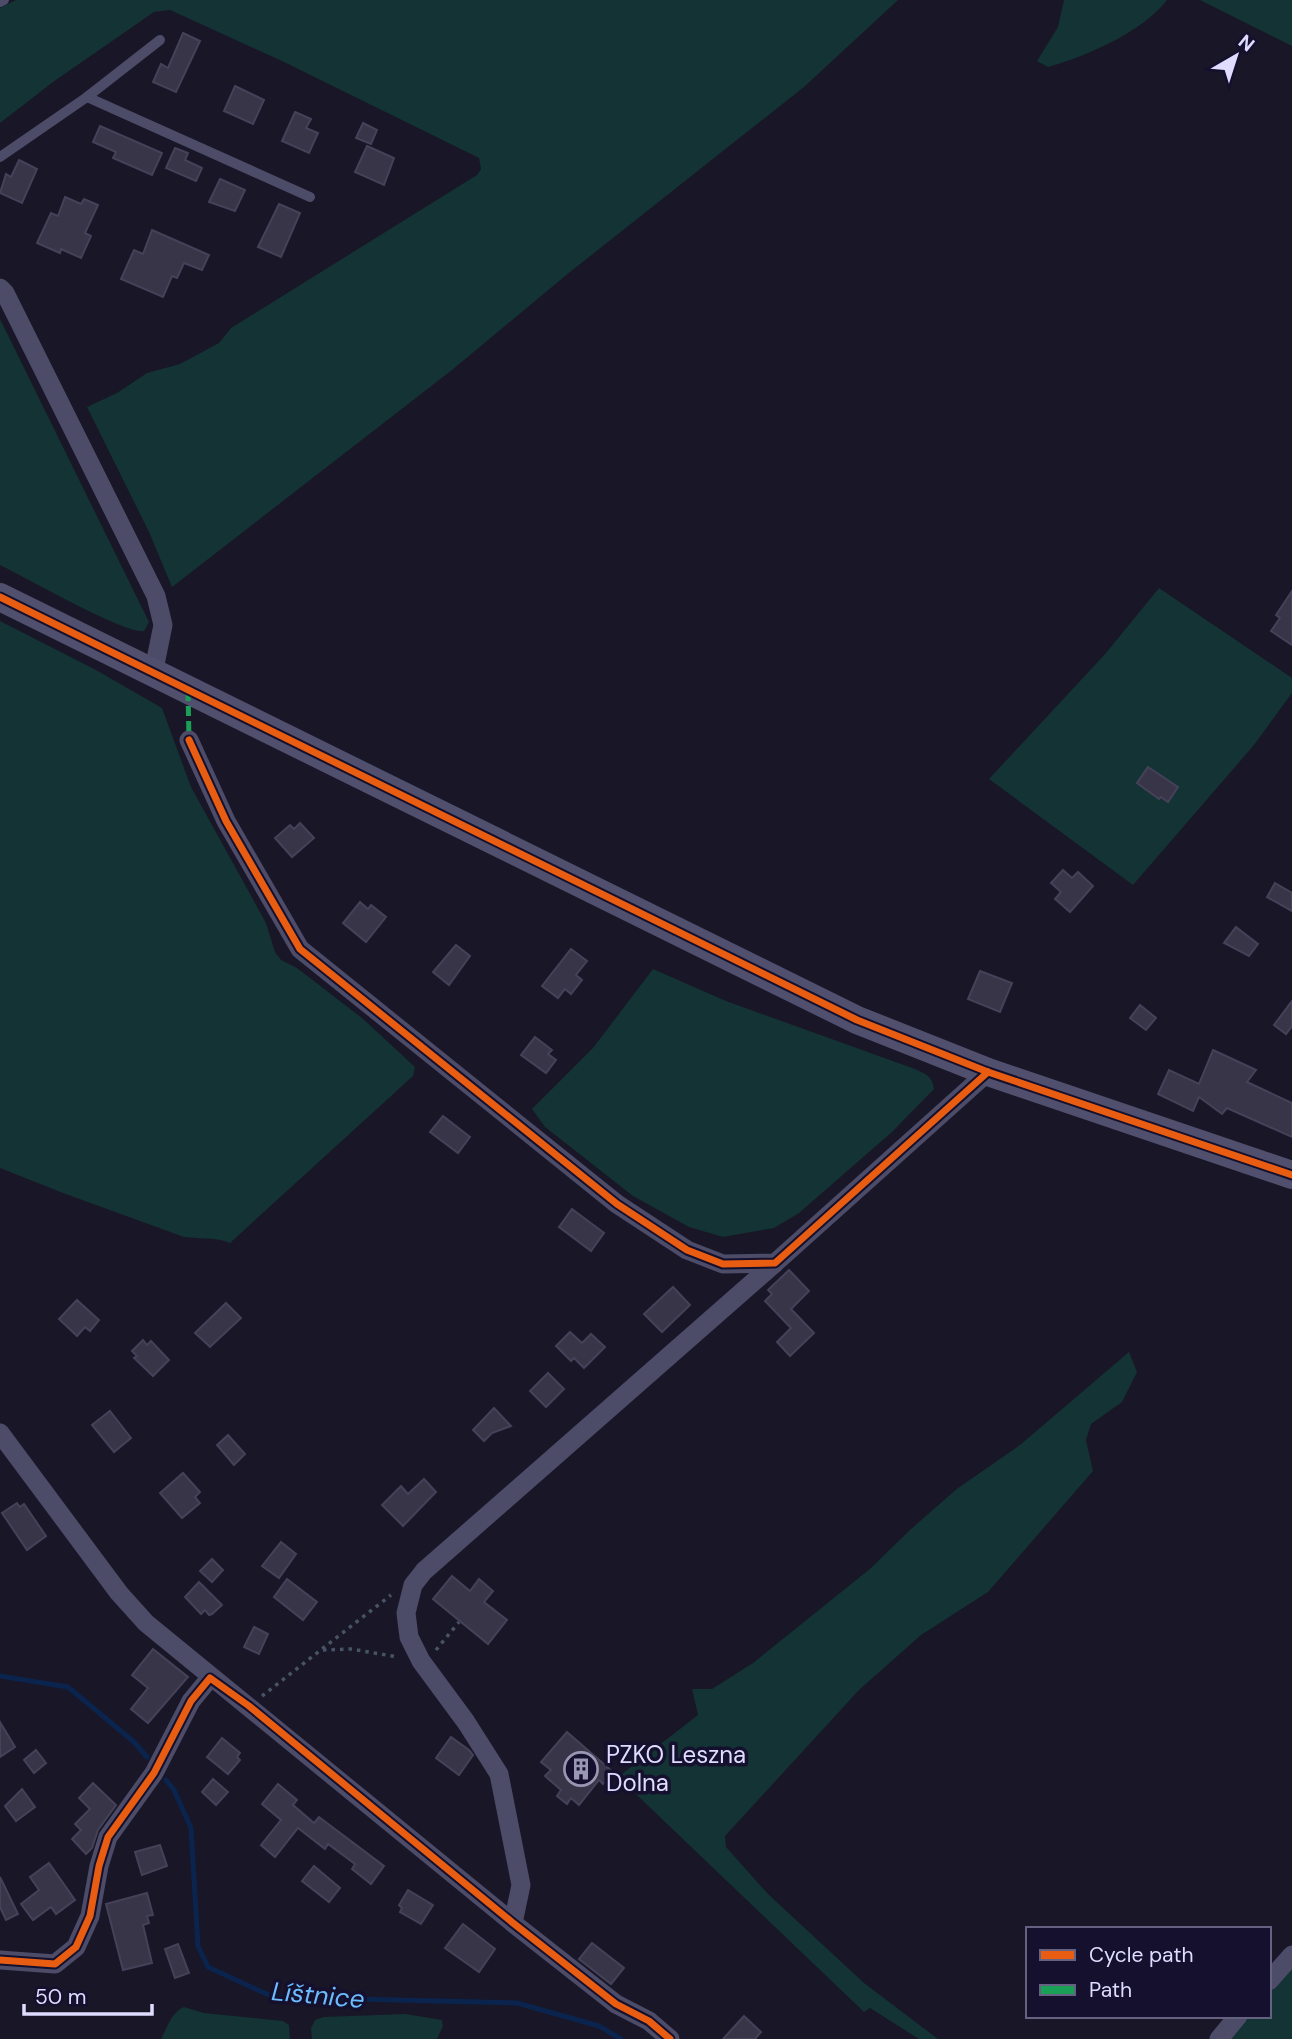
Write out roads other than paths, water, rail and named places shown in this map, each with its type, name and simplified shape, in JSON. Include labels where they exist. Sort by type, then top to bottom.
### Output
[{"type":"street","points":[[0,288],[5,293],[156,596],[163,625],[153,674]]},
{"type":"street","points":[[0,597],[857,1020],[988,1072],[1292,1175]]},
{"type":"street","points":[[189,740],[226,821],[300,949],[617,1204],[663,1235],[687,1250],[723,1264],[775,1264]]},
{"type":"street","points":[[513,1923],[521,1885],[499,1774],[466,1722],[421,1661],[409,1637],[406,1613],[413,1585],[424,1571],[775,1264],[988,1072]]},
{"type":"street","points":[[0,1433],[118,1593],[146,1623],[513,1923],[616,2004],[649,2021],[670,2039]]},
{"type":"street","points":[[0,1960],[55,1964],[76,1947],[90,1916],[99,1866],[108,1837],[154,1773],[191,1701],[210,1678]]},
{"type":"street","points":[[1271,1979],[1292,1955]]},
{"type":"street","points":[[1219,2039],[1236,2018]]},
{"type":"lane","points":[[0,157],[87,97],[160,40]]},
{"type":"lane","points":[[87,97],[310,197]]},
{"type":"waterway","name":"Líštnice","points":[[0,1676],[68,1687],[134,1742],[147,1757]]},
{"type":"waterway","name":"Líštnice","points":[[166,1780],[174,1790],[191,1828],[198,1946],[208,1967],[273,1997],[517,2003],[599,2026],[621,2039]]},
{"type":"place","name":"PZKO Leszna Dolna","points":[[581,1769]]}]
